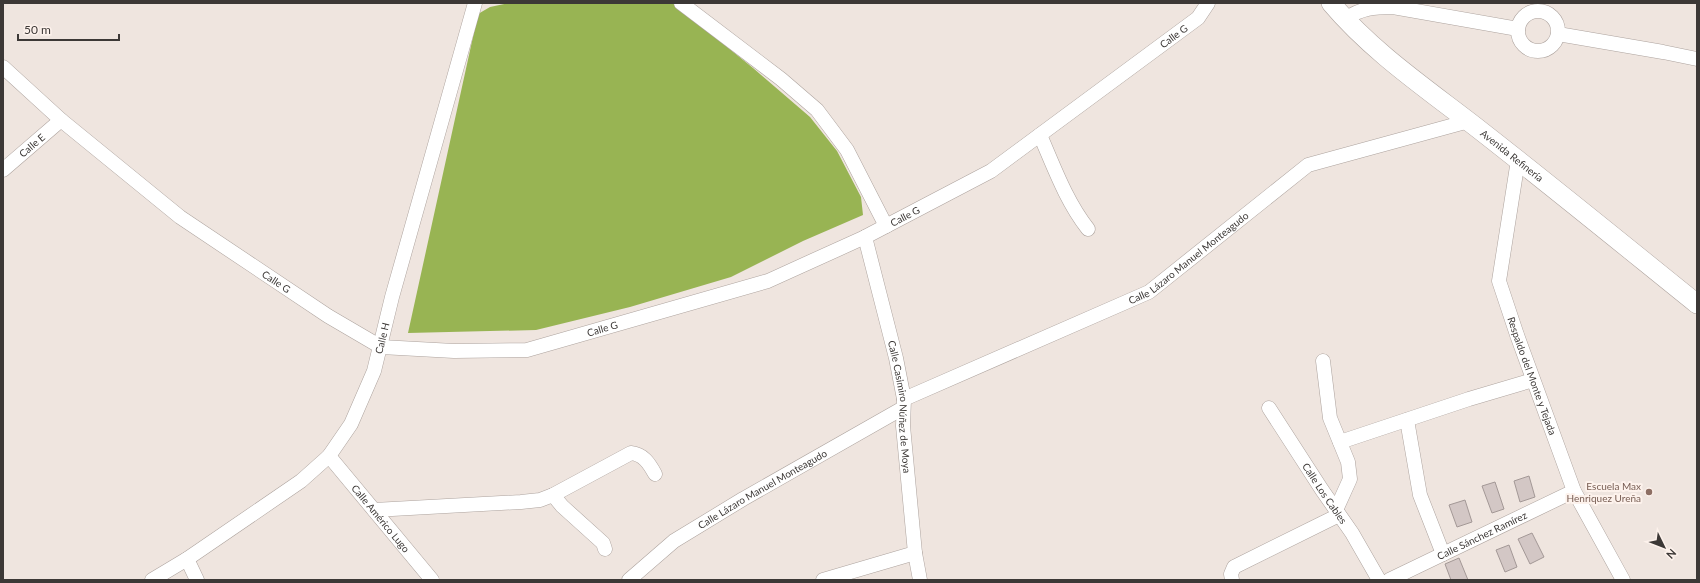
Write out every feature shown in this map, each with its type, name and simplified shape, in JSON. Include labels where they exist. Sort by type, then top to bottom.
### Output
[{"type":"main road","name":"Avenida Refinería","points":[[1331,3],[1345,19],[1402,69],[1697,303]]},
{"type":"street","name":"Calle H","points":[[152,580],[187,559],[301,481],[329,456],[351,424],[374,372],[392,298],[475,3]]},
{"type":"street","points":[[681,3],[781,79],[817,110],[847,150],[886,226]]},
{"type":"street","name":"Calle G","points":[[3,67],[61,120],[180,217],[328,316],[381,347],[454,350],[527,350],[768,281],[865,237],[990,171],[1198,18],[1208,3]]},
{"type":"street","points":[[1345,19],[1357,12],[1374,7],[1392,7],[1518,29]]},
{"type":"street","points":[[1543,7],[1557,24],[1558,34],[1553,43],[1545,49],[1535,50],[1526,47],[1520,39],[1518,29],[1522,19],[1531,12],[1543,7]]},
{"type":"street","points":[[1558,34],[1697,59]]},
{"type":"street","name":"Calle E","points":[[3,170],[61,120]]},
{"type":"street","name":"Calle Lázaro Manuel Monteagudo","points":[[629,580],[674,541],[904,404],[1150,292],[1308,165],[1469,121]]},
{"type":"street","points":[[1040,135],[1075,213],[1088,229]]},
{"type":"street","name":"Respaldo del Monte y Tejada","points":[[1518,160],[1499,281],[1516,335],[1534,380],[1574,492],[1623,580]]},
{"type":"street","name":"Calle Casimiro Núñez de Moya","points":[[865,237],[896,358],[904,404],[903,426],[915,553],[920,580]]},
{"type":"street","points":[[1232,580],[1231,574],[1234,567],[1338,513],[1350,479],[1348,462],[1330,418],[1324,362]]},
{"type":"street","points":[[1340,442],[1469,399],[1534,380]]},
{"type":"street","name":"Calle Los Cables","points":[[1269,408],[1352,533],[1379,580]]},
{"type":"street","points":[[1407,420],[1420,495],[1443,554]]},
{"type":"street","points":[[374,510],[540,500],[554,495],[631,453],[638,454],[648,462],[655,474]]},
{"type":"street","name":"Calle Américo Lugo","points":[[329,456],[432,580]]},
{"type":"street","name":"Calle Sánchez Ramírez","points":[[1389,580],[1574,492]]},
{"type":"street","points":[[554,495],[562,506],[602,543],[605,549]]},
{"type":"street","points":[[823,580],[915,553]]},
{"type":"street","points":[[187,559],[197,580]]},
{"type":"green space","points":[[509,3],[673,3],[753,68],[810,117],[837,151],[861,197],[863,215],[803,241],[731,277],[630,307],[536,330],[408,333],[478,14],[490,7]]},
{"type":"building","points":[[1529,476],[1535,497],[1520,502],[1514,481]]},
{"type":"building","points":[[1495,482],[1504,509],[1492,513],[1482,486]]},
{"type":"building","points":[[1465,500],[1472,522],[1457,527],[1449,505]]},
{"type":"building","points":[[1532,533],[1544,557],[1530,564],[1518,539]]},
{"type":"building","points":[[1509,545],[1517,567],[1505,572],[1496,550]]},
{"type":"building","points":[[1459,558],[1468,580],[1451,580],[1445,564]]},
{"type":"place","name":"Escuela Max Henriquez Ureña","points":[[1649,492]]}]
